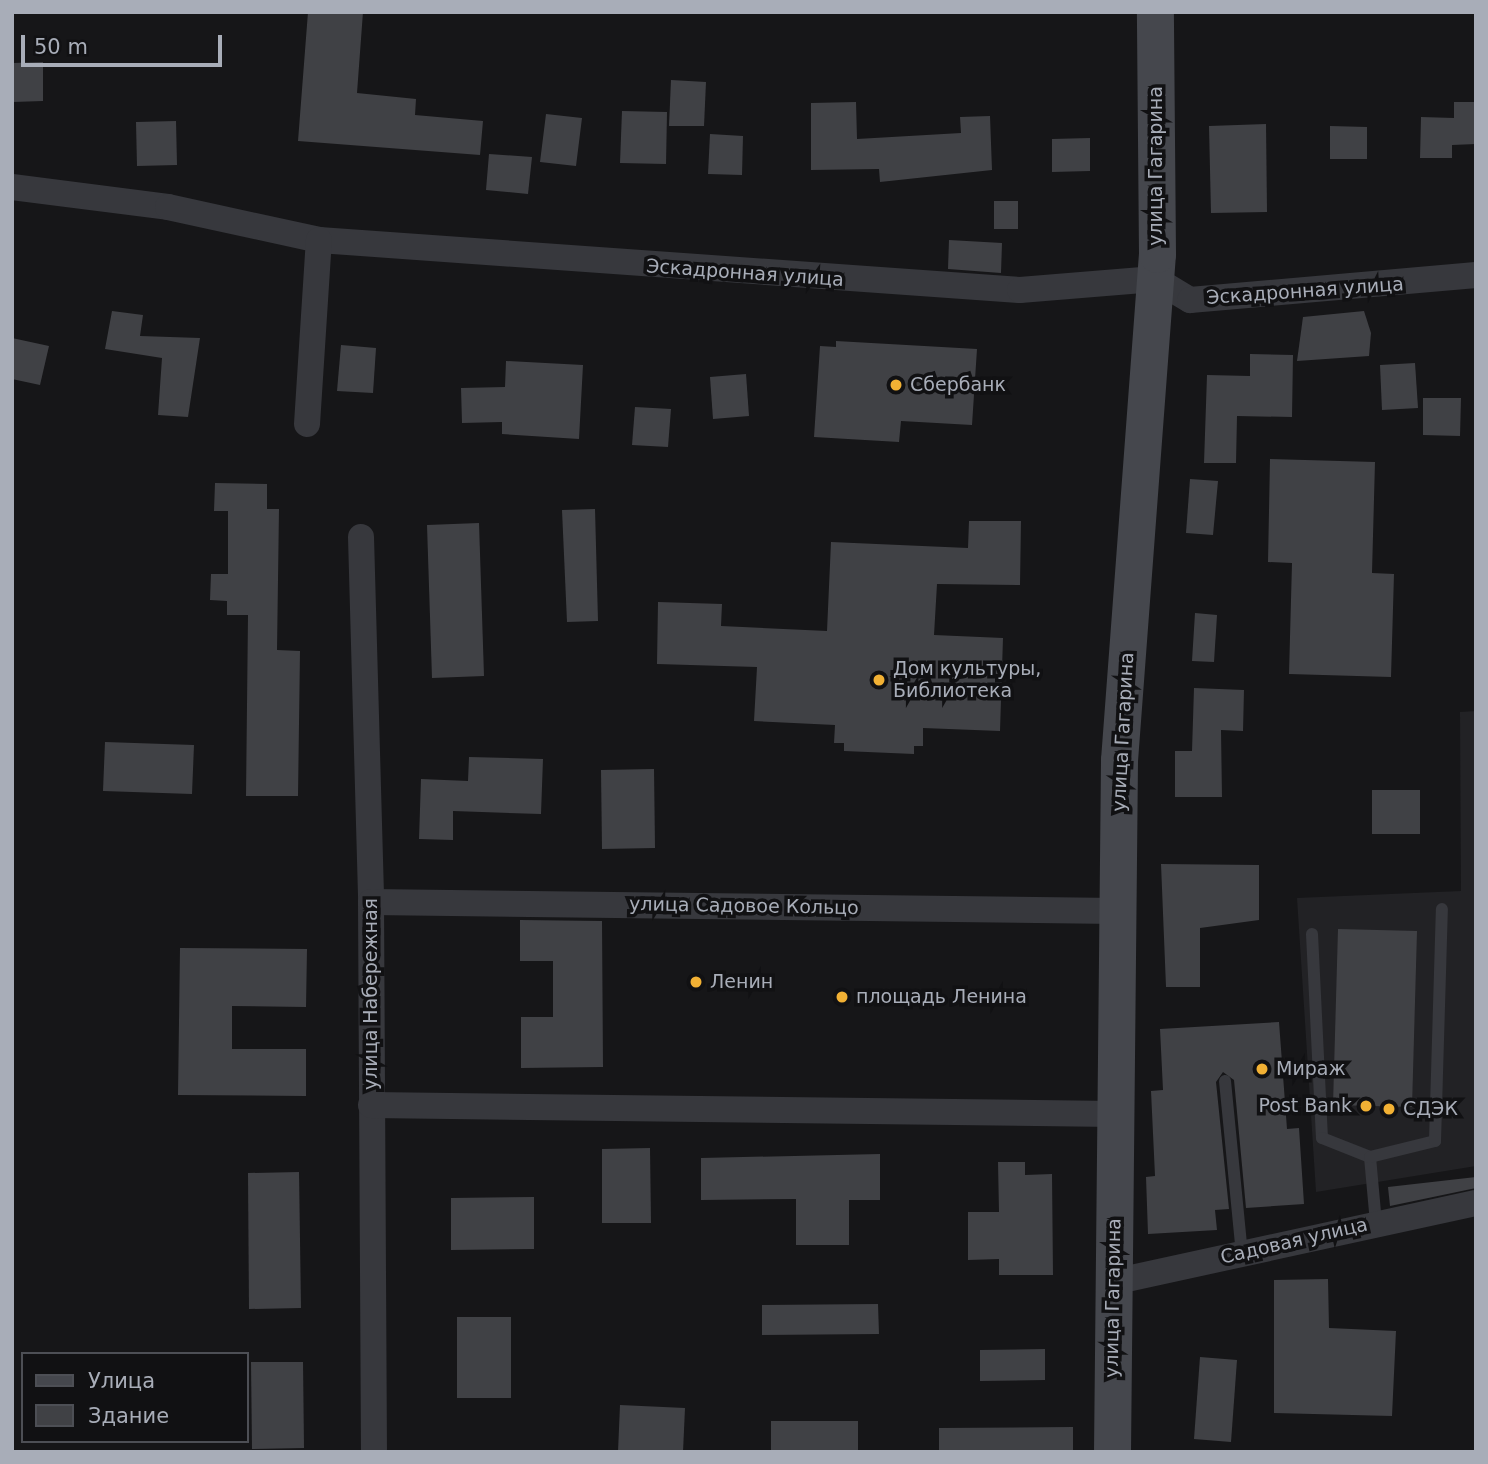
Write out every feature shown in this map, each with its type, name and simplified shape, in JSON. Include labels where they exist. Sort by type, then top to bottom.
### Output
[{"type":"street","name":"улица Гагарина","points":[[1112,1452],[1119,761],[1155,279],[1155,12]]},
{"type":"street","name":"Эскадронная улица","points":[[12,187],[168,207],[319,240],[1020,290],[1155,279],[1191,300],[1476,275]]},
{"type":"street","points":[[307,424],[319,240]]},
{"type":"street","name":"улица Набережная","points":[[361,537],[371,902],[374,1452]]},
{"type":"street","name":"улица Садовое Кольцо","points":[[371,902],[1117,911]]},
{"type":"street","points":[[371,1105],[1115,1114]]},
{"type":"street","name":"Садовая улица","points":[[1113,1282],[1476,1203]]},
{"type":"lane","points":[[1312,934],[1322,1138],[1370,1157],[1435,1141],[1442,909]]},
{"type":"lane","points":[[1225,1081],[1242,1253]]},
{"type":"lane","points":[[1370,1157],[1376,1223]]},
{"type":"shaded area","points":[[1476,711],[1476,1166],[1316,1192],[1297,898],[1461,891],[1460,712]]},
{"type":"building","points":[[308,12],[363,12],[357,93],[416,99],[415,115],[483,121],[480,155],[298,141]]},
{"type":"building","points":[[43,62],[43,101],[13,102],[13,63]]},
{"type":"building","points":[[671,80],[706,82],[704,126],[669,126]]},
{"type":"building","points":[[856,102],[857,139],[961,133],[960,117],[990,116],[992,170],[880,182],[879,169],[811,170],[811,103]]},
{"type":"building","points":[[1454,102],[1476,102],[1476,144],[1452,145],[1452,158],[1420,158],[1421,117],[1454,118]]},
{"type":"building","points":[[622,111],[667,112],[666,164],[620,163]]},
{"type":"building","points":[[546,114],[582,118],[576,166],[540,162]]},
{"type":"building","points":[[176,121],[177,165],[137,166],[136,122]]},
{"type":"building","points":[[1266,124],[1267,212],[1211,213],[1209,126]]},
{"type":"building","points":[[1330,126],[1367,127],[1367,159],[1330,159]]},
{"type":"building","points":[[710,134],[743,136],[742,175],[708,174]]},
{"type":"building","points":[[1090,138],[1090,171],[1052,172],[1052,139]]},
{"type":"building","points":[[489,154],[532,157],[528,194],[486,190]]},
{"type":"building","points":[[994,201],[1018,201],[1018,229],[994,229]]},
{"type":"building","points":[[949,240],[1002,243],[1001,273],[948,269]]},
{"type":"building","points":[[112,311],[143,315],[140,336],[200,338],[188,417],[158,415],[162,358],[105,349]]},
{"type":"building","points":[[1364,311],[1371,333],[1369,356],[1297,361],[1303,317]]},
{"type":"building","points":[[12,338],[49,346],[40,385],[12,379]]},
{"type":"building","name":"Сбербанк","points":[[836,341],[977,349],[972,425],[901,421],[899,442],[814,437],[820,346],[836,347]]},
{"type":"building","points":[[341,345],[376,348],[373,393],[337,391]]},
{"type":"building","points":[[1250,354],[1293,355],[1292,417],[1237,416],[1236,463],[1204,463],[1207,375],[1250,376]]},
{"type":"building","points":[[506,361],[583,365],[579,439],[502,434],[502,422],[462,423],[461,388],[505,387]]},
{"type":"building","points":[[1415,363],[1418,408],[1382,410],[1380,365]]},
{"type":"building","points":[[746,374],[749,416],[713,419],[710,377]]},
{"type":"building","points":[[1423,398],[1461,398],[1460,436],[1423,435]]},
{"type":"building","points":[[635,407],[671,409],[668,447],[632,445]]},
{"type":"building","points":[[1270,459],[1375,462],[1372,573],[1394,574],[1391,677],[1289,674],[1292,563],[1268,562]]},
{"type":"building","points":[[1190,479],[1218,481],[1213,535],[1186,533]]},
{"type":"building","points":[[215,483],[267,484],[267,509],[279,509],[277,650],[300,651],[298,796],[246,796],[248,615],[227,615],[227,601],[210,600],[211,574],[228,574],[228,511],[214,511]]},
{"type":"building","points":[[595,509],[598,621],[567,622],[562,510]]},
{"type":"building","name":"Дом культуры, Библиотека","points":[[969,521],[1021,521],[1020,585],[937,584],[934,635],[1003,638],[1000,731],[923,728],[923,746],[914,746],[914,754],[844,751],[844,743],[834,743],[835,725],[754,721],[757,667],[657,664],[658,602],[722,604],[721,626],[827,631],[831,542],[968,548]]},
{"type":"building","points":[[479,523],[484,676],[432,678],[427,525]]},
{"type":"building","points":[[1195,613],[1217,615],[1214,662],[1192,661]]},
{"type":"building","points":[[1194,688],[1244,690],[1243,731],[1221,730],[1222,797],[1175,797],[1175,751],[1192,751]]},
{"type":"building","points":[[105,742],[194,745],[192,794],[103,791]]},
{"type":"building","points":[[469,757],[543,759],[541,814],[453,811],[453,840],[419,839],[421,779],[468,781]]},
{"type":"building","points":[[654,769],[655,848],[602,849],[601,770]]},
{"type":"building","points":[[1372,790],[1420,790],[1420,834],[1372,834]]},
{"type":"building","points":[[1161,864],[1259,865],[1259,920],[1200,928],[1200,987],[1166,987]]},
{"type":"building","points":[[520,920],[602,921],[603,1067],[521,1068],[521,1017],[553,1017],[553,961],[520,961]]},
{"type":"building","points":[[1338,929],[1417,931],[1412,1107],[1333,1105]]},
{"type":"building","points":[[180,948],[307,949],[306,1007],[232,1006],[232,1049],[306,1049],[306,1096],[178,1095]]},
{"type":"building","points":[[1279,1022],[1287,1129],[1299,1128],[1304,1204],[1246,1208],[1234,1080],[1223,1072],[1216,1082],[1229,1209],[1215,1210],[1217,1230],[1148,1234],[1146,1177],[1155,1176],[1151,1091],[1163,1090],[1160,1029]]},
{"type":"building","points":[[650,1148],[651,1223],[602,1223],[602,1149]]},
{"type":"building","points":[[880,1154],[880,1200],[849,1200],[849,1245],[796,1245],[796,1199],[701,1200],[701,1158]]},
{"type":"building","points":[[998,1162],[1025,1162],[1025,1175],[1052,1174],[1053,1275],[999,1275],[999,1259],[968,1260],[968,1212],[999,1212]]},
{"type":"building","points":[[299,1172],[301,1308],[249,1309],[248,1173]]},
{"type":"building","points":[[1476,1177],[1476,1188],[1390,1206],[1388,1187]]},
{"type":"building","points":[[534,1197],[534,1249],[451,1250],[451,1198]]},
{"type":"building","points":[[1328,1279],[1329,1328],[1396,1331],[1392,1416],[1274,1413],[1274,1280]]},
{"type":"building","points":[[878,1304],[879,1334],[762,1335],[762,1305]]},
{"type":"building","points":[[457,1317],[511,1317],[511,1398],[457,1398]]},
{"type":"building","points":[[1045,1349],[1045,1380],[980,1381],[980,1350]]},
{"type":"building","points":[[1200,1357],[1237,1360],[1231,1442],[1194,1439]]},
{"type":"building","points":[[251,1362],[303,1362],[304,1448],[252,1449]]},
{"type":"building","points":[[620,1405],[685,1408],[683,1452],[618,1452]]},
{"type":"building","points":[[771,1421],[858,1421],[858,1452],[771,1452]]},
{"type":"building","points":[[1073,1427],[1073,1452],[939,1452],[939,1428]]},
{"type":"place","name":"Сбербанк","points":[[896,385]]},
{"type":"place","name":"Дом культуры, Библиотека","points":[[879,680]]},
{"type":"place","name":"Ленин","points":[[696,982]]},
{"type":"place","name":"площадь Ленина","points":[[842,997]]},
{"type":"place","name":"Мираж","points":[[1262,1069]]},
{"type":"place","name":"Post Bank","points":[[1366,1106]]},
{"type":"place","name":"СДЭК","points":[[1389,1109]]}]
